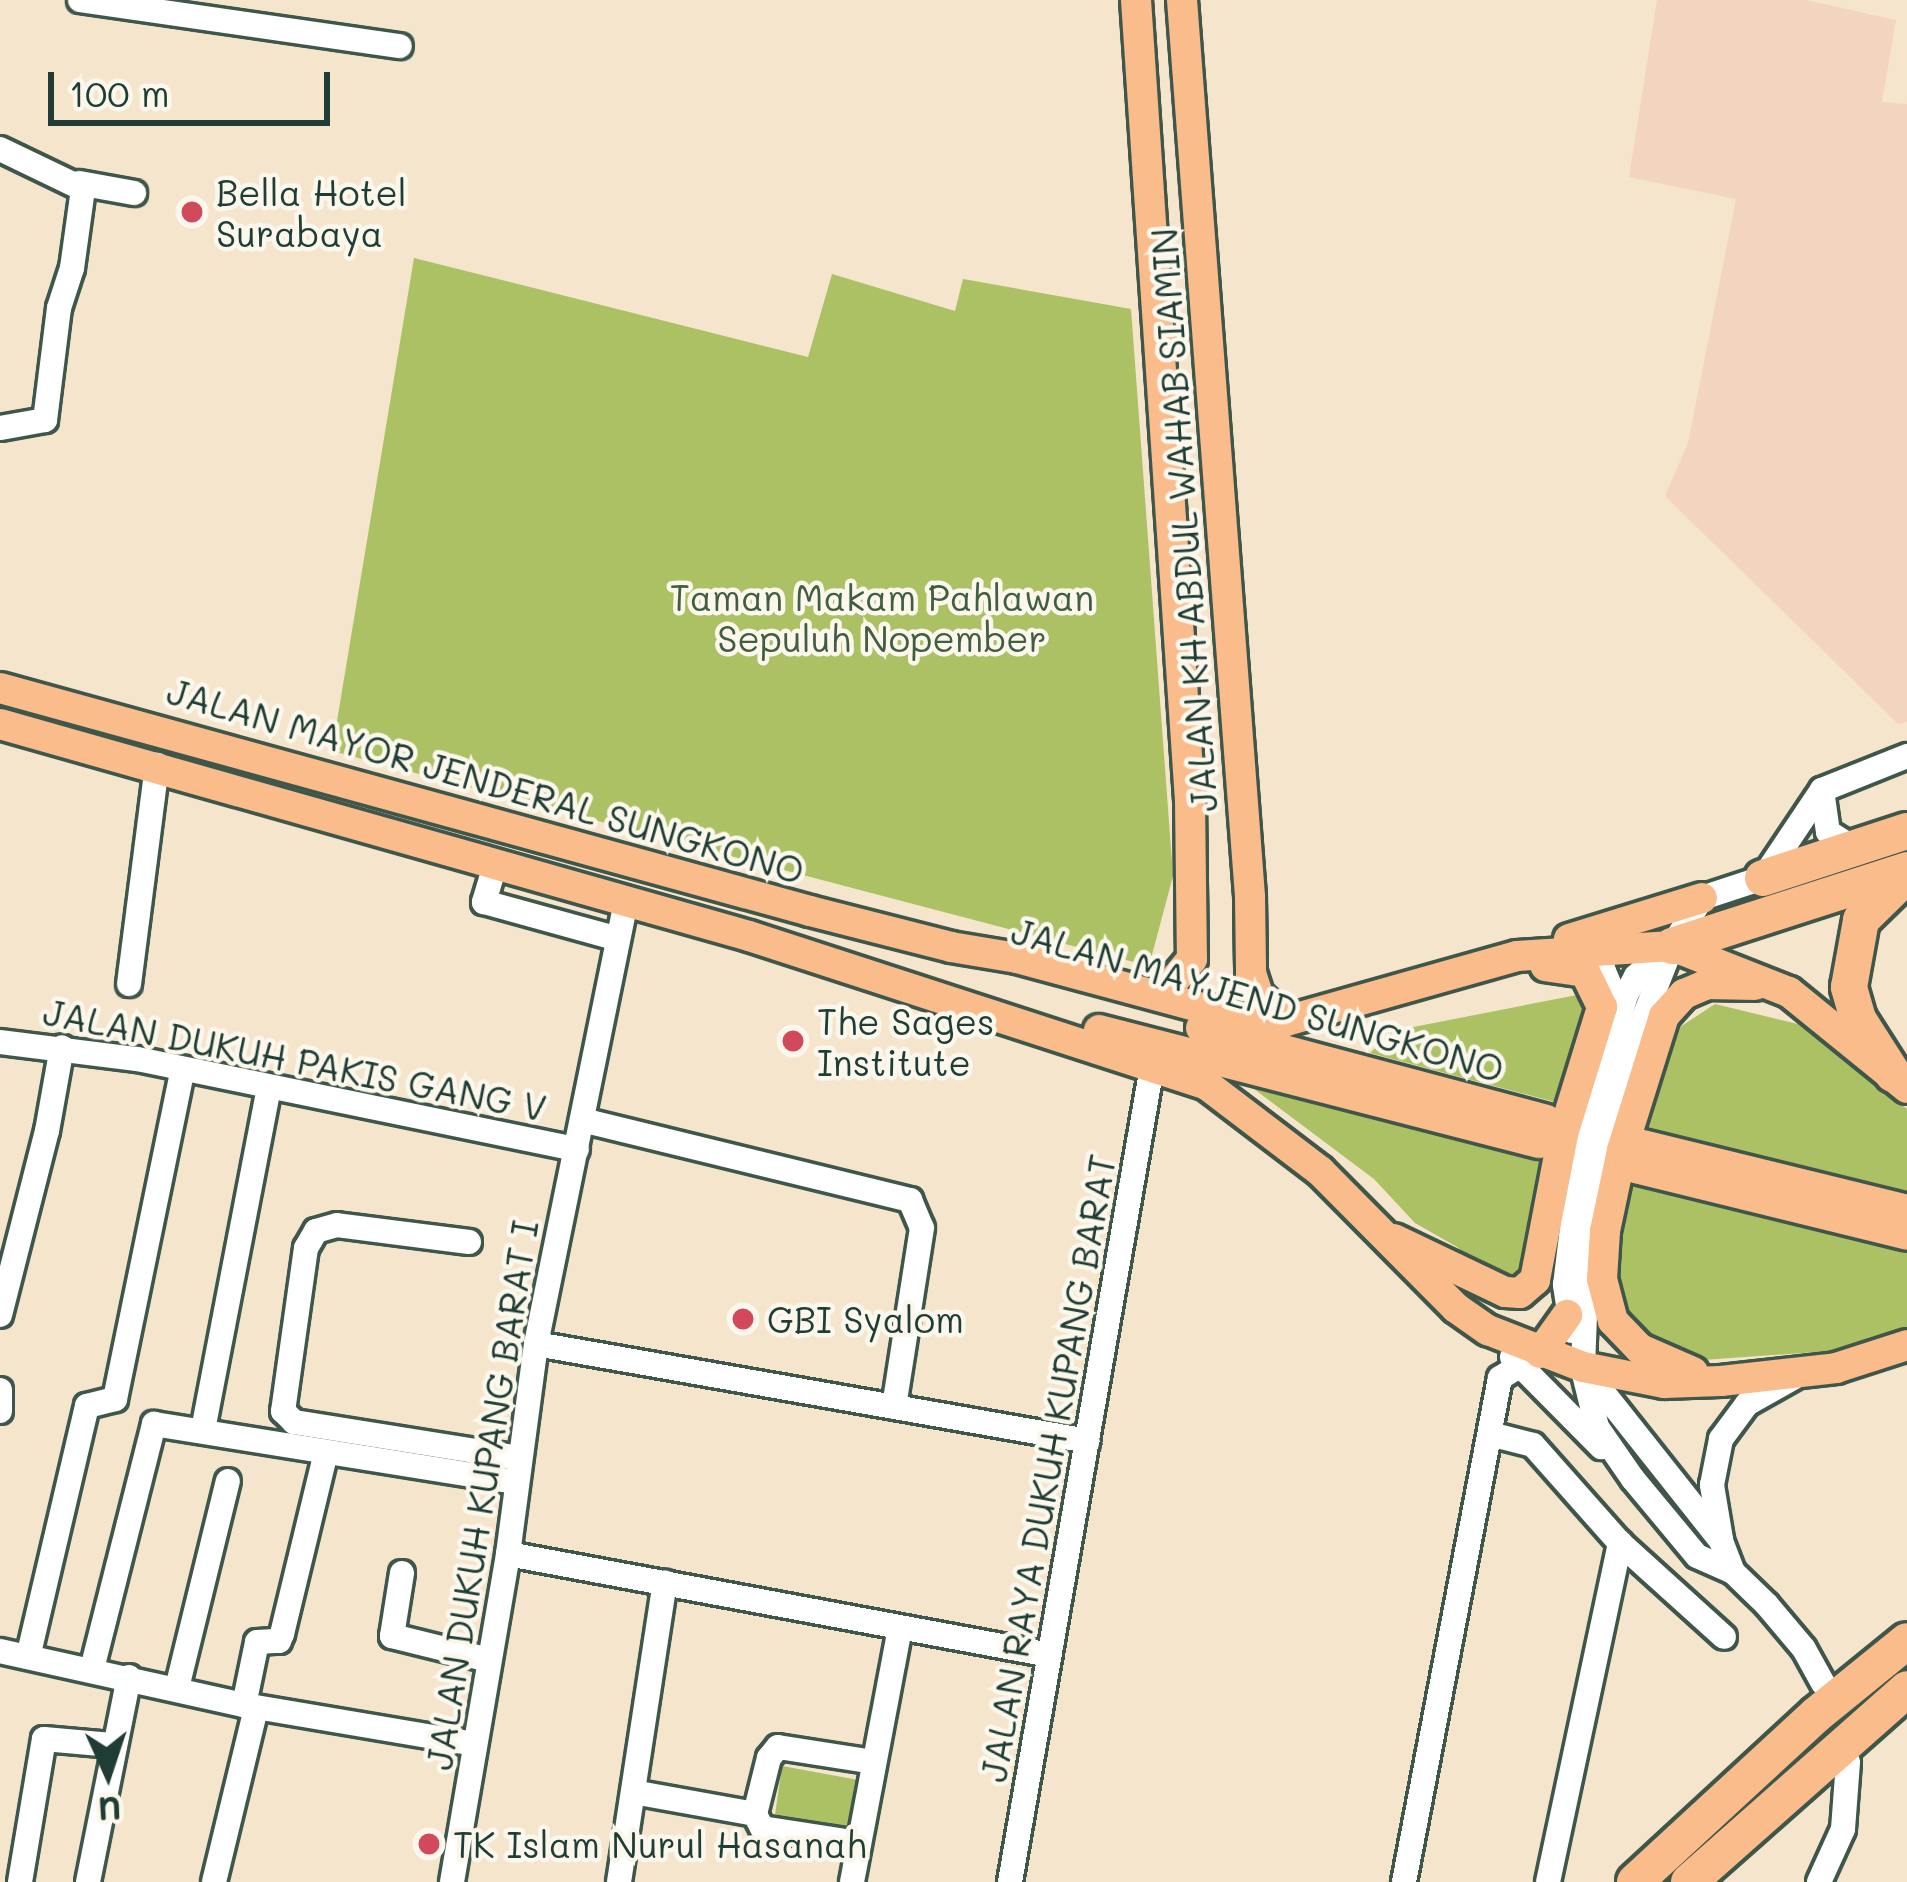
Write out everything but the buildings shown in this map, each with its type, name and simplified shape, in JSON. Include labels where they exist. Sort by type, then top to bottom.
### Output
[{"type":"highway","points":[[1763,878],[1907,831]]},
{"type":"highway","points":[[1672,946],[1907,874]]},
{"type":"highway","points":[[1900,1081],[1858,1018],[1849,987],[1861,920],[1873,902],[1907,874]]},
{"type":"highway","points":[[1635,1882],[1816,1715],[1907,1641]]},
{"type":"highway","points":[[1689,1882],[1907,1689]]},
{"type":"main road","name":"JALAN KH ABDUL WAHAB SIAMIN","points":[[1136,0],[1192,896],[1192,959],[1161,997]]},
{"type":"main road","name":"JALAN KH ABDUL WAHAB SIAMIN","points":[[1182,0],[1250,897],[1251,973],[1258,995],[1286,1021]]},
{"type":"main road","points":[[1166,435],[1215,432]]},
{"type":"main road","name":"JALAN MAYOR JENDERAL SUNGKONO","points":[[0,688],[951,947]]},
{"type":"main road","points":[[0,724],[626,900],[1207,1085],[1240,1105],[1383,1234],[1414,1270],[1530,1360],[1664,1383],[1721,1381],[1836,1368],[1907,1345]]},
{"type":"main road","points":[[152,728],[154,764]]},
{"type":"main road","points":[[154,764],[158,742],[170,734],[184,736]]},
{"type":"main road","points":[[1192,896],[1223,911],[1250,897]]},
{"type":"main road","points":[[951,947],[1017,958],[1236,1017],[1286,1021],[1461,974],[1702,898]]},
{"type":"main road","points":[[1517,956],[1672,946],[1751,975],[1807,1004],[1900,1081]]},
{"type":"main road","name":"JALAN MAYJEND SUNGKONO","points":[[946,999],[1040,1015],[1543,1131],[1012,978],[951,947]]},
{"type":"main road","points":[[1383,1234],[1505,1292],[1531,1286],[1540,1265],[1563,1134],[1602,1006],[1599,992],[1585,972],[1564,965],[1461,974]]},
{"type":"main road","points":[[1721,1381],[1640,1349],[1607,1309],[1602,1253],[1622,1150],[1649,1052],[1664,1016],[1684,994],[1707,984],[1740,982],[1807,1004]]},
{"type":"main road","points":[[1907,1210],[1637,1156],[1907,1235]]},
{"type":"main road","points":[[1530,1360],[1567,1315]]},
{"type":"street","points":[[80,0],[197,7],[400,46]]},
{"type":"street","points":[[0,148],[81,186],[134,194]]},
{"type":"street","points":[[0,428],[45,420],[81,186]]},
{"type":"street","points":[[1721,1541],[1583,1367],[1588,1238],[1602,1144],[1629,1055],[1672,946],[1702,898],[1763,878],[1822,790],[1907,756]]},
{"type":"street","points":[[129,984],[154,764]]},
{"type":"street","points":[[1822,790],[1828,832],[1854,848]]},
{"type":"street","points":[[496,862],[484,902],[618,939]]},
{"type":"street","name":"JALAN DUKUH KUPANG BARAT I","points":[[456,1861],[508,1554],[536,1344],[626,900]]},
{"type":"street","points":[[1633,1479],[1597,1427],[1567,1315],[1565,1286],[1583,1139],[1620,1010],[1636,976],[1672,946]]},
{"type":"street","points":[[1587,949],[1620,1010]]},
{"type":"street","name":"JALAN DUKUH PAKIS GANG V","points":[[0,1042],[62,1047],[183,1069],[577,1149]]},
{"type":"street","points":[[0,1315],[47,1131],[62,1047]]},
{"type":"street","name":"JALAN RAYA DUKUH KUPANG BARAT","points":[[1010,1882],[1152,1067]]},
{"type":"street","points":[[29,1653],[101,1404],[183,1069]]},
{"type":"street","points":[[203,1430],[269,1088]]},
{"type":"street","points":[[582,1120],[910,1200],[922,1228],[894,1407]]},
{"type":"street","points":[[469,1242],[337,1225],[316,1232],[306,1248],[283,1411],[294,1422],[517,1470]]},
{"type":"street","points":[[536,1344],[1088,1441]]},
{"type":"street","points":[[1405,1882],[1500,1378],[1530,1360],[1697,1556],[1733,1572]]},
{"type":"street","points":[[1823,1683],[1804,1649],[1733,1572],[1721,1541],[1712,1470],[1728,1426],[1771,1386],[1836,1368]]},
{"type":"street","points":[[92,1669],[152,1425],[326,1452],[517,1470]]},
{"type":"street","points":[[1490,1434],[1533,1444],[1620,1543],[1724,1637]]},
{"type":"street","points":[[214,1882],[250,1706],[257,1642],[279,1641],[282,1634],[326,1452]]},
{"type":"street","points":[[177,1688],[228,1481]]},
{"type":"street","points":[[1548,1882],[1620,1543]]},
{"type":"street","points":[[508,1554],[1049,1655]]},
{"type":"street","points":[[402,1573],[392,1636],[489,1660]]},
{"type":"street","points":[[620,1872],[665,1583]]},
{"type":"street","points":[[852,1882],[900,1627]]},
{"type":"street","points":[[0,1651],[29,1653],[250,1706],[475,1744]]},
{"type":"street","points":[[88,1882],[129,1677]]},
{"type":"street","points":[[20,1882],[44,1739],[112,1745]]},
{"type":"street","points":[[859,1844],[762,1828],[755,1814],[769,1758],[778,1747],[874,1762]]},
{"type":"street","points":[[1819,1882],[1843,1829],[1848,1762]]},
{"type":"street","points":[[633,1792],[755,1814]]},
{"type":"shaded area","points":[[1657,0],[1806,0],[1896,20],[1882,102],[1907,104],[1907,722],[1898,724],[1665,496],[1688,443],[1736,199],[1629,177]]},
{"type":"green space","name":"Taman Makam Pahlawan Sepuluh Nopember","points":[[414,258],[808,357],[832,274],[955,311],[963,279],[1131,309],[1173,876],[1149,966],[332,751]]},
{"type":"green space","points":[[1577,995],[1592,1008],[1566,1105],[1370,1053],[1393,1031]]},
{"type":"green space","points":[[1715,1004],[1806,1026],[1907,1109],[1907,1192],[1646,1128],[1677,1029]]},
{"type":"green space","points":[[1246,1083],[1553,1160],[1532,1281],[1503,1289],[1457,1247],[1415,1223],[1374,1179]]},
{"type":"green space","points":[[1630,1178],[1907,1247],[1907,1330],[1843,1350],[1675,1362],[1654,1354],[1612,1296]]},
{"type":"green space","points":[[782,1766],[875,1783],[863,1856],[771,1843]]},
{"type":"place","name":"Bella Hotel Surabaya","points":[[192,212]]},
{"type":"place","name":"The Sages Institute","points":[[793,1041]]},
{"type":"place","name":"GBI Syalom","points":[[743,1319]]},
{"type":"place","name":"TK Islam Nurul Hasanah","points":[[429,1844]]}]
